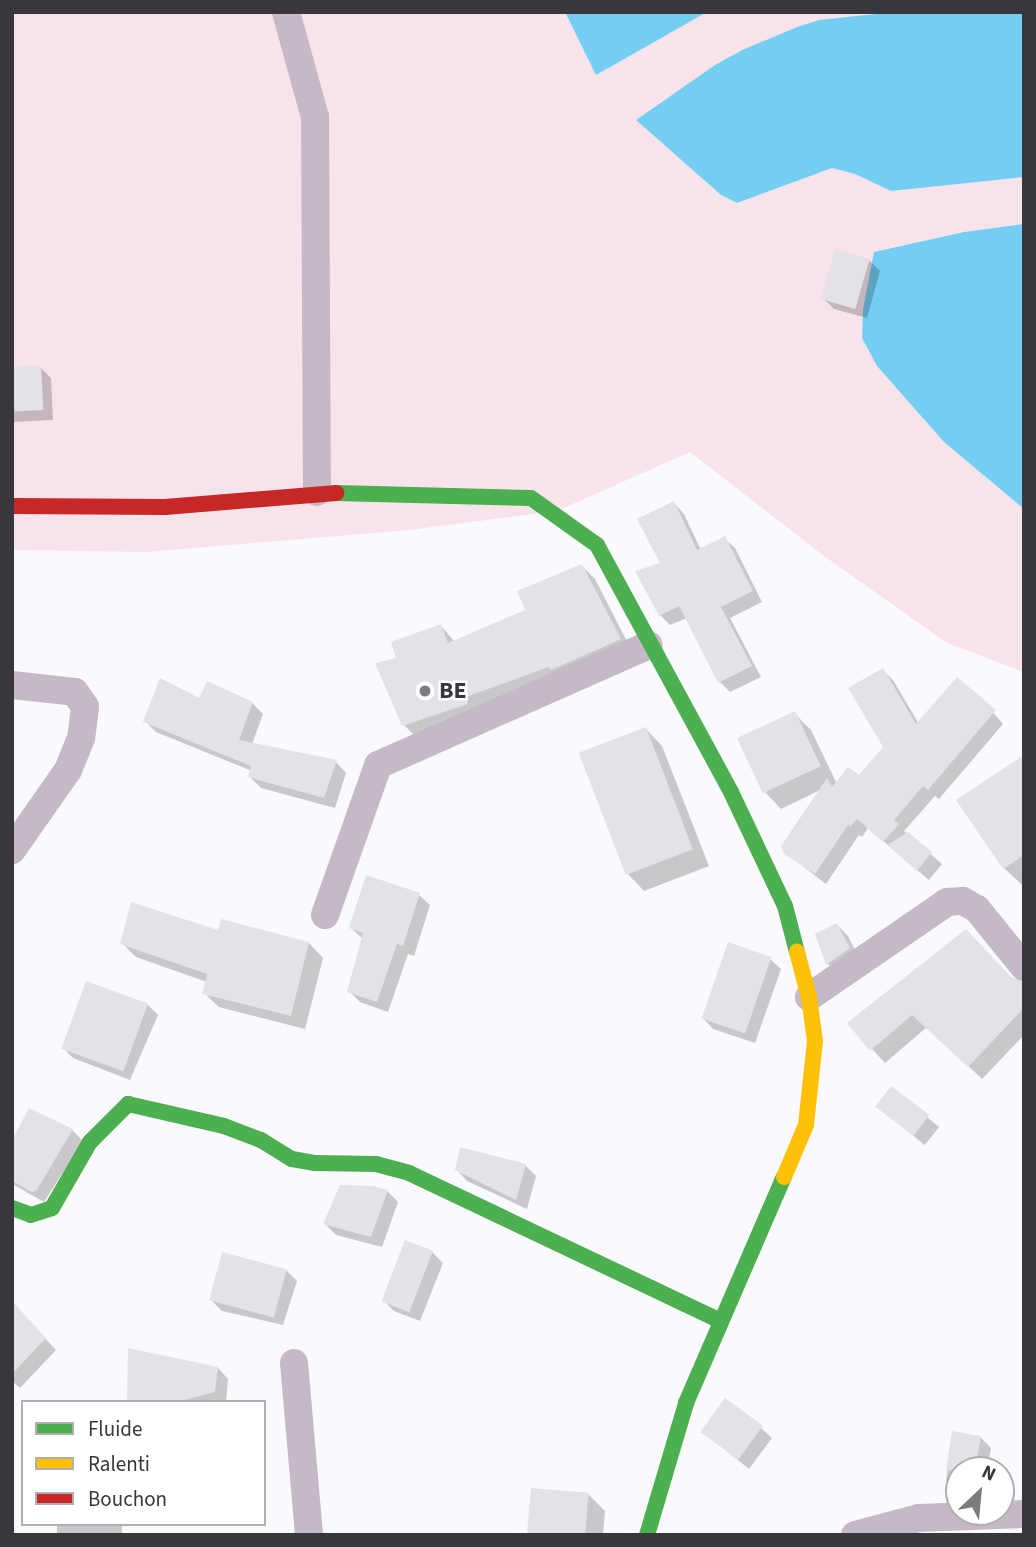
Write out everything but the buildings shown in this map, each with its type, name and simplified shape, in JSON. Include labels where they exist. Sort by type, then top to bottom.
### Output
[{"type":"street","points":[[286,12],[315,117],[317,492]]},
{"type":"street","points":[[12,506],[164,507],[317,492],[531,498],[597,545],[731,792],[785,906],[810,996],[816,1041],[806,1125],[686,1403],[647,1535]]},
{"type":"street","points":[[325,915],[378,765],[649,645]]},
{"type":"street","points":[[12,685],[75,692],[85,707],[81,738],[68,771],[12,850]]},
{"type":"street","points":[[810,996],[947,902],[963,901],[977,909],[1024,967]]},
{"type":"street","points":[[12,1208],[31,1215],[52,1208],[90,1142],[128,1104],[224,1126],[261,1140],[292,1159],[314,1163],[376,1164],[409,1173],[721,1321]]},
{"type":"street","points":[[294,1363],[309,1535]]},
{"type":"street","points":[[855,1535],[919,1518],[1024,1514]]},
{"type":"shaded area","points":[[12,12],[565,12],[596,74],[707,12],[894,12],[819,20],[742,50],[715,65],[636,120],[721,195],[737,203],[832,168],[855,174],[891,191],[1024,177],[1024,224],[964,232],[874,252],[863,309],[862,338],[877,366],[944,442],[1024,509],[1024,672],[947,643],[824,556],[690,452],[557,511],[409,530],[147,552],[12,550]]},
{"type":"water","points":[[565,12],[707,12],[596,75]]},
{"type":"water","points":[[894,12],[1024,12],[1024,177],[891,191],[855,174],[832,168],[737,203],[721,195],[636,120],[715,65],[742,50],[819,20]]},
{"type":"water","points":[[1024,224],[1024,509],[944,442],[877,366],[862,338],[863,309],[874,252],[964,232]]},
{"type":"traffic: fast","points":[[336,493],[531,498],[597,545],[731,792],[785,906],[797,952]]},
{"type":"traffic: fast","points":[[12,1208],[31,1215],[52,1208],[90,1142],[128,1104],[224,1126],[261,1140],[292,1159],[314,1163],[376,1164],[409,1173],[721,1321]]},
{"type":"traffic: fast","points":[[647,1535],[686,1403],[784,1177]]},
{"type":"traffic: slow","points":[[784,1177],[806,1125],[815,1041],[809,997],[797,952]]},
{"type":"traffic: jam","points":[[12,506],[165,507],[336,493]]},
{"type":"place","name":"BE","points":[[425,691]]}]
